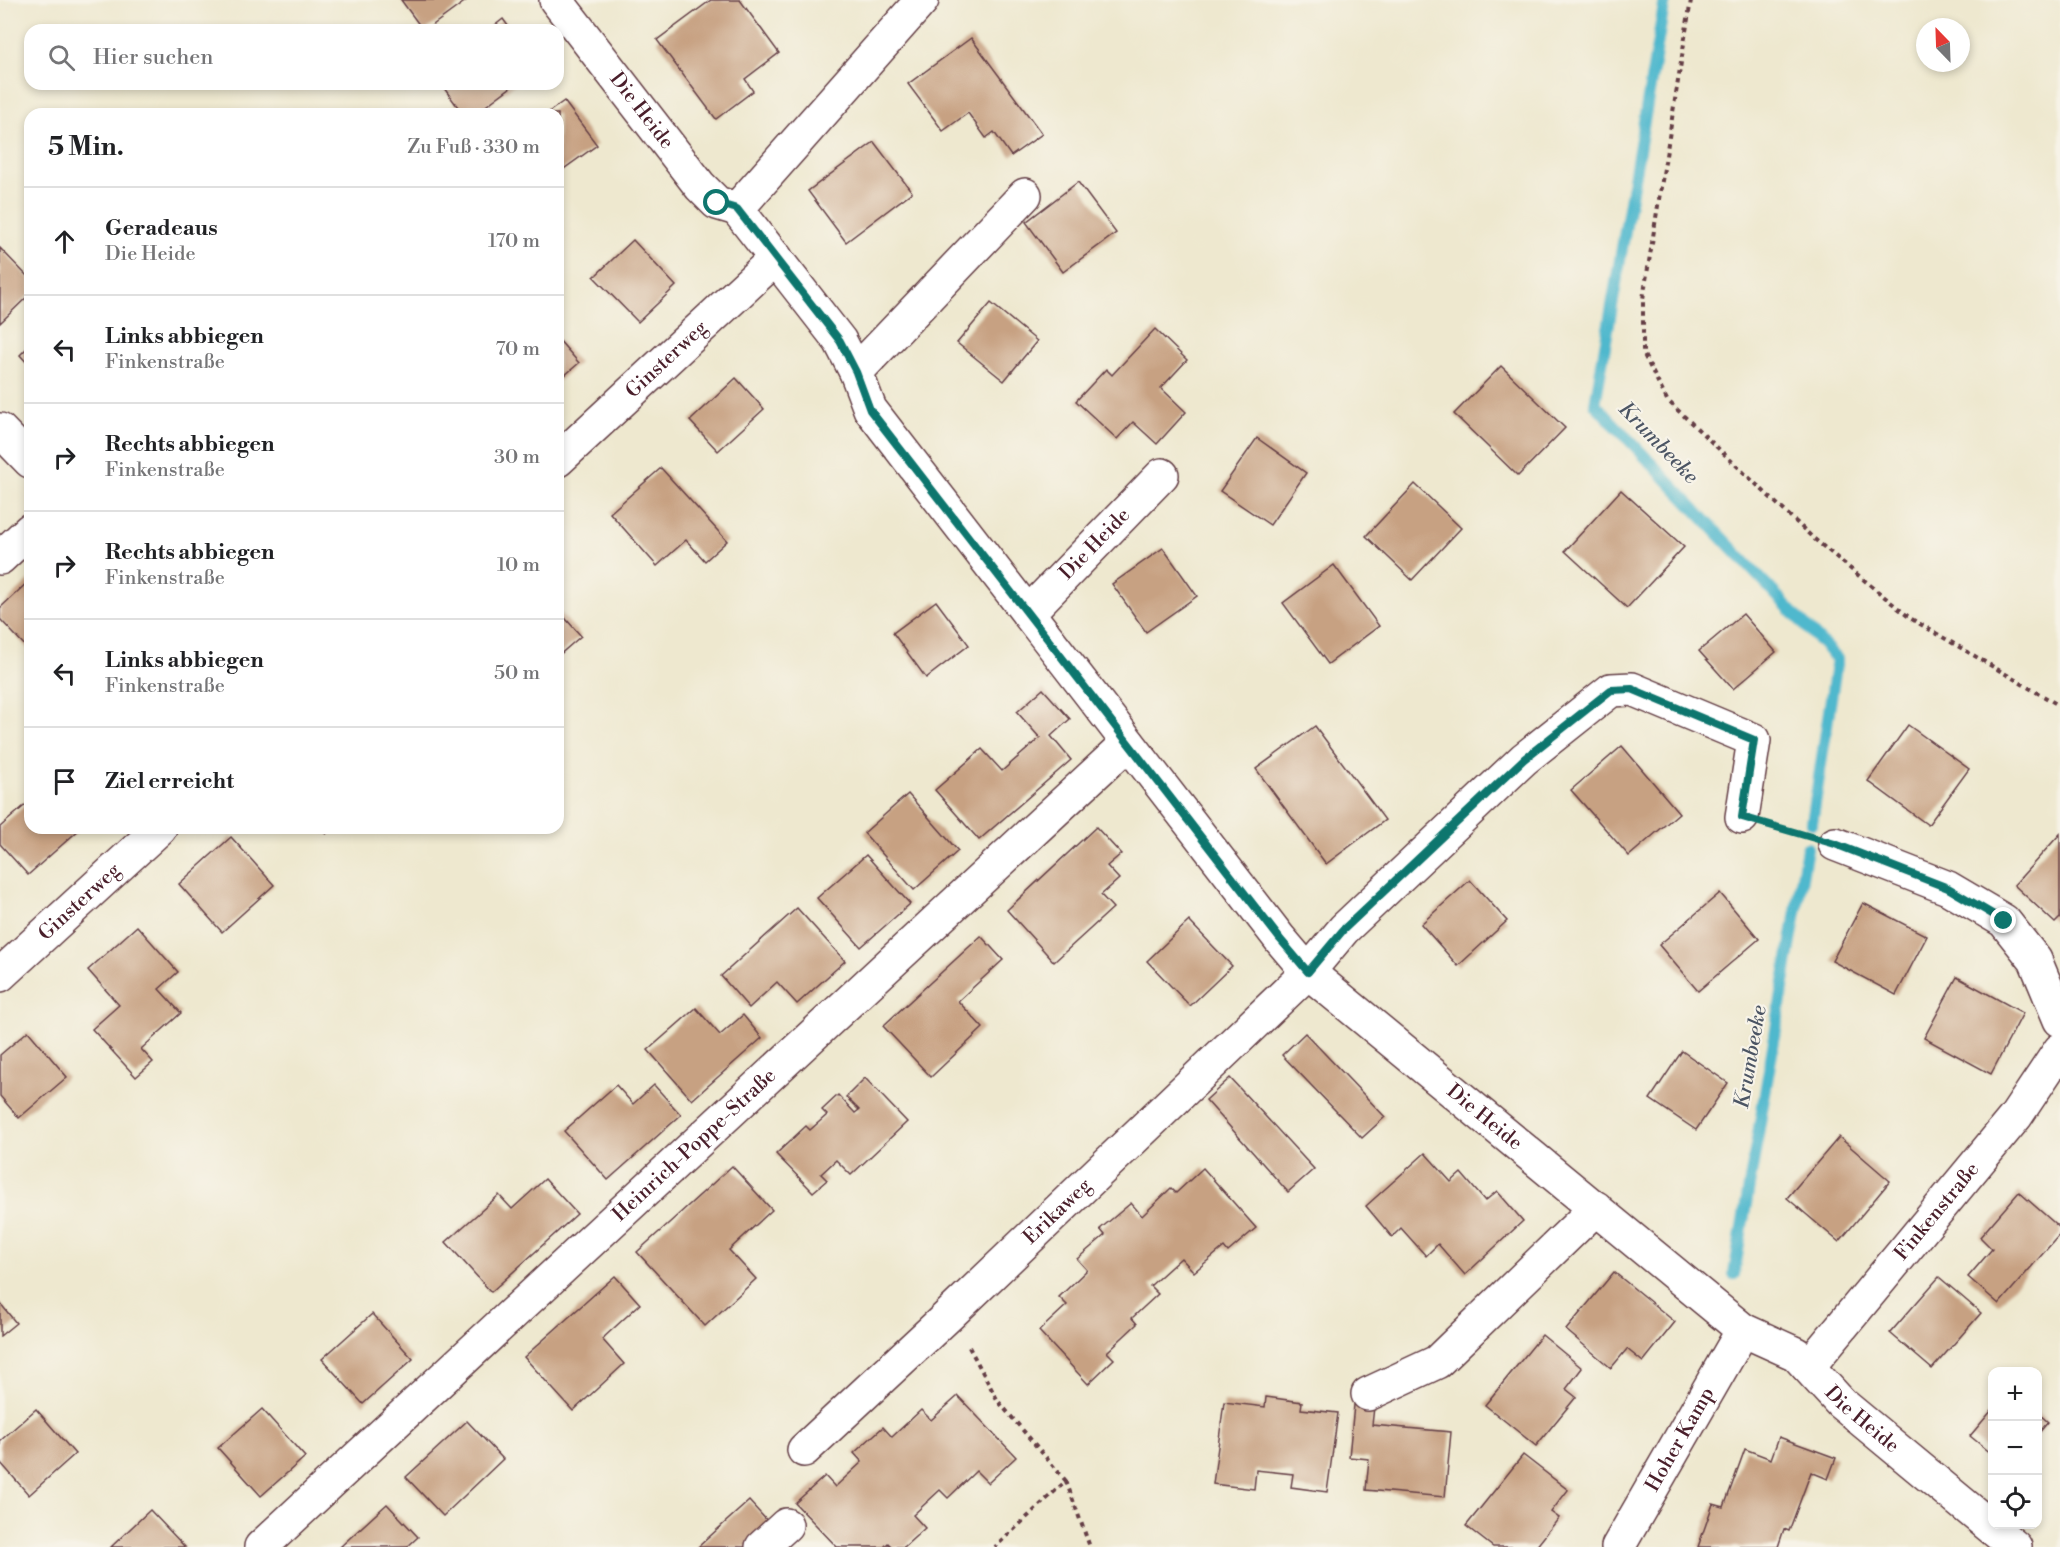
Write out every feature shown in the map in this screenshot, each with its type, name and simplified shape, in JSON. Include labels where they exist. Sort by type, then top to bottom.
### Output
[{"type":"street","name":"Die Heide","points":[[556,0],[700,186],[717,203],[737,209],[776,258],[840,341],[856,372],[870,410],[1308,972],[1743,1330],[1796,1354],[1841,1403],[2015,1547]]},
{"type":"street","points":[[737,209],[922,0]]},
{"type":"street","points":[[856,372],[1025,195]]},
{"type":"street","name":"Ginsterweg","points":[[564,454],[776,258]]},
{"type":"street","points":[[0,430],[24,455]]},
{"type":"street","name":"Die Heide","points":[[1028,613],[1162,475]]},
{"type":"street","points":[[0,558],[24,536]]},
{"type":"street","points":[[1308,972],[1344,929],[1524,759],[1611,690],[1632,689],[1754,740],[1742,817]]},
{"type":"street","name":"Heinrich-Poppe-Straße","points":[[261,1547],[1128,743]]},
{"type":"street","name":"Ginsterweg","points":[[0,975],[153,834]]},
{"type":"street","points":[[1835,844],[1948,888],[2004,921],[2035,960],[2060,1020]]},
{"type":"street","name":"Erikaweg","points":[[804,1450],[1308,972]]},
{"type":"street","name":"Finkenstraße","points":[[1808,1367],[2016,1116],[2049,1092],[2060,1050]]},
{"type":"street","points":[[1368,1394],[1437,1362],[1596,1208]]},
{"type":"street","name":"Hoher Kamp","points":[[1618,1547],[1743,1330]]},
{"type":"street","points":[[762,1547],[786,1525]]},
{"type":"path","points":[[1691,0],[1643,299],[1643,353],[1667,400],[1812,537],[1910,618],[2060,706]]},
{"type":"path","points":[[1742,817],[1835,844]]},
{"type":"path","points":[[950,1314],[998,1401],[1066,1481],[1090,1547]]},
{"type":"path","points":[[994,1547],[1066,1481]]},
{"type":"building","points":[[401,0],[467,0],[434,24],[419,24]]},
{"type":"building","points":[[711,0],[740,0],[779,53],[745,79],[753,91],[716,119],[657,40]]},
{"type":"building","points":[[503,19],[507,24],[497,24]]},
{"type":"building","points":[[971,38],[1042,134],[1011,156],[994,132],[986,138],[968,113],[943,131],[908,84]]},
{"type":"building","points":[[445,90],[507,90],[483,108],[459,108]]},
{"type":"building","points":[[564,101],[597,145],[564,169],[564,108],[554,108]]},
{"type":"building","points":[[874,142],[912,192],[846,242],[808,191]]},
{"type":"building","points":[[1078,182],[1116,233],[1063,272],[1026,222]]},
{"type":"building","points":[[633,240],[676,286],[638,322],[594,277]]},
{"type":"building","points":[[0,248],[24,273],[24,300],[0,323]]},
{"type":"building","points":[[991,303],[1037,341],[1004,381],[957,343]]},
{"type":"building","points":[[1155,329],[1187,360],[1161,388],[1186,412],[1157,444],[1133,422],[1117,439],[1076,401],[1106,369],[1112,375]]},
{"type":"building","points":[[564,346],[579,363],[564,376]]},
{"type":"building","points":[[1501,366],[1565,428],[1518,476],[1454,414]]},
{"type":"building","points":[[736,378],[764,409],[718,451],[690,421]]},
{"type":"building","points":[[1257,438],[1306,473],[1270,525],[1220,491]]},
{"type":"building","points":[[661,468],[727,541],[705,561],[686,540],[657,566],[610,513]]},
{"type":"building","points":[[1415,484],[1461,528],[1412,580],[1366,536]]},
{"type":"building","points":[[1621,490],[1684,547],[1627,608],[1565,551]]},
{"type":"building","points":[[1163,548],[1197,596],[1146,632],[1112,584]]},
{"type":"building","points":[[1334,565],[1379,626],[1328,664],[1283,603]]},
{"type":"building","points":[[24,586],[24,645],[0,619],[0,608]]},
{"type":"building","points":[[936,601],[969,645],[926,678],[893,633]]},
{"type":"building","points":[[1743,614],[1776,652],[1733,689],[1699,651]]},
{"type":"building","points":[[564,617],[581,636],[564,651]]},
{"type":"building","points":[[1043,689],[1070,719],[1051,736],[1071,760],[979,840],[935,790],[982,749],[1002,771],[1040,738],[1017,712]]},
{"type":"building","points":[[1908,725],[1969,769],[1928,825],[1868,781]]},
{"type":"building","points":[[1315,726],[1385,820],[1326,864],[1256,769]]},
{"type":"building","points":[[1622,746],[1679,813],[1629,856],[1571,790]]},
{"type":"building","points":[[908,794],[958,851],[914,890],[864,833]]},
{"type":"building","points":[[24,806],[24,834],[74,834],[28,875],[0,844],[0,827]]},
{"type":"building","points":[[1096,827],[1121,854],[1107,866],[1119,879],[1101,895],[1113,908],[1054,962],[1007,910]]},
{"type":"building","points":[[2060,834],[2060,918],[2055,923],[2014,885]]},
{"type":"building","points":[[231,837],[274,885],[222,932],[179,884]]},
{"type":"building","points":[[866,855],[910,904],[861,947],[817,898]]},
{"type":"building","points":[[1470,880],[1507,921],[1458,966],[1421,924]]},
{"type":"building","points":[[1720,893],[1759,939],[1698,991],[1659,945]]},
{"type":"building","points":[[1863,903],[1927,936],[1896,995],[1832,961]]},
{"type":"building","points":[[797,908],[845,961],[797,1004],[777,982],[749,1008],[721,976]]},
{"type":"building","points":[[1189,921],[1232,966],[1190,1006],[1147,961]]},
{"type":"building","points":[[137,926],[178,972],[159,989],[181,1013],[141,1049],[153,1062],[136,1077],[92,1029],[119,1005],[88,970]]},
{"type":"building","points":[[981,936],[1003,960],[958,1001],[983,1028],[931,1077],[883,1026]]},
{"type":"building","points":[[1957,977],[2023,1013],[1991,1074],[1924,1038]]},
{"type":"building","points":[[696,1008],[720,1035],[743,1015],[762,1038],[692,1100],[648,1050]]},
{"type":"building","points":[[28,1031],[67,1077],[19,1118],[0,1096],[0,1055]]},
{"type":"building","points":[[1305,1033],[1385,1117],[1362,1138],[1282,1055]]},
{"type":"building","points":[[1682,1051],[1728,1083],[1696,1130],[1650,1099]]},
{"type":"building","points":[[865,1078],[907,1122],[851,1175],[836,1160],[821,1174],[827,1180],[813,1192],[776,1154],[806,1126],[810,1130],[827,1115],[822,1110],[838,1095],[855,1113],[859,1110],[846,1097]]},
{"type":"building","points":[[1230,1078],[1314,1169],[1288,1192],[1206,1100]]},
{"type":"building","points":[[616,1085],[633,1104],[654,1085],[681,1115],[608,1180],[564,1131]]},
{"type":"building","points":[[1839,1137],[1890,1181],[1839,1242],[1787,1198]]},
{"type":"building","points":[[1425,1153],[1451,1182],[1461,1173],[1485,1201],[1497,1191],[1523,1221],[1465,1275],[1438,1244],[1426,1256],[1401,1228],[1392,1237],[1366,1206]]},
{"type":"building","points":[[732,1166],[772,1210],[729,1250],[756,1279],[705,1326],[637,1252]]},
{"type":"building","points":[[1203,1168],[1256,1228],[1228,1252],[1224,1247],[1194,1272],[1181,1258],[1150,1286],[1158,1294],[1132,1318],[1137,1324],[1107,1352],[1114,1359],[1088,1384],[1039,1331],[1067,1305],[1059,1297],[1087,1270],[1077,1259],[1105,1235],[1100,1229],[1131,1203],[1142,1216],[1171,1188],[1176,1193]]},
{"type":"building","points":[[545,1179],[577,1214],[491,1292],[446,1242],[499,1195],[512,1209]]},
{"type":"building","points":[[2019,1192],[2060,1228],[2060,1234],[1999,1304],[1968,1277],[1992,1249],[1980,1237]]},
{"type":"building","points":[[1614,1272],[1675,1322],[1643,1362],[1627,1349],[1611,1368],[1566,1330]]},
{"type":"building","points":[[615,1276],[640,1304],[602,1339],[624,1364],[573,1411],[524,1357]]},
{"type":"building","points":[[1939,1277],[1981,1313],[1932,1369],[1890,1333]]},
{"type":"building","points":[[0,1303],[16,1323],[0,1336]]},
{"type":"building","points":[[372,1314],[413,1359],[363,1404],[322,1359]]},
{"type":"building","points":[[1542,1335],[1582,1368],[1566,1389],[1576,1397],[1536,1446],[1485,1405]]},
{"type":"building","points":[[958,1396],[1016,1457],[988,1483],[976,1471],[948,1498],[940,1490],[913,1515],[925,1528],[904,1547],[892,1547],[888,1543],[884,1547],[837,1547],[795,1503],[825,1476],[835,1487],[862,1462],[854,1453],[883,1427],[892,1437],[921,1410],[931,1420]]},
{"type":"building","points":[[1266,1397],[1302,1402],[1301,1409],[1338,1413],[1327,1492],[1291,1487],[1293,1474],[1256,1470],[1254,1489],[1213,1484],[1224,1402],[1265,1407]]},
{"type":"building","points":[[1354,1405],[1374,1407],[1372,1425],[1451,1432],[1445,1497],[1366,1490],[1369,1459],[1349,1457]]},
{"type":"building","points":[[36,1409],[75,1454],[29,1495],[0,1462],[0,1441]]},
{"type":"building","points":[[262,1409],[305,1457],[261,1496],[218,1448]]},
{"type":"building","points":[[1988,1415],[1988,1451],[1970,1436]]},
{"type":"building","points":[[2042,1417],[2048,1422],[2042,1429]]},
{"type":"building","points":[[467,1421],[503,1459],[443,1516],[406,1477]]},
{"type":"building","points":[[1779,1437],[1836,1458],[1828,1479],[1811,1472],[1789,1531],[1784,1529],[1778,1547],[1698,1547],[1713,1504],[1724,1507],[1745,1449],[1771,1459]]},
{"type":"building","points":[[1523,1455],[1568,1490],[1551,1512],[1559,1518],[1536,1547],[1493,1547],[1466,1526]]},
{"type":"building","points":[[749,1501],[771,1525],[747,1547],[698,1547]]},
{"type":"building","points":[[387,1504],[418,1537],[407,1547],[340,1547]]},
{"type":"building","points":[[150,1510],[185,1547],[111,1547]]},
{"type":"waterway","name":"Krumbeeke","points":[[1665,0],[1595,404],[1837,659],[1812,823]]},
{"type":"waterway","name":"Krumbeeke","points":[[1734,1274],[1807,848]]},
{"type":"route","points":[[717,203],[737,209],[840,341],[856,372],[870,410],[1308,972],[1344,929],[1524,759],[1611,690],[1632,689],[1754,740],[1742,817],[1835,844],[1948,888],[2004,921]]}]
